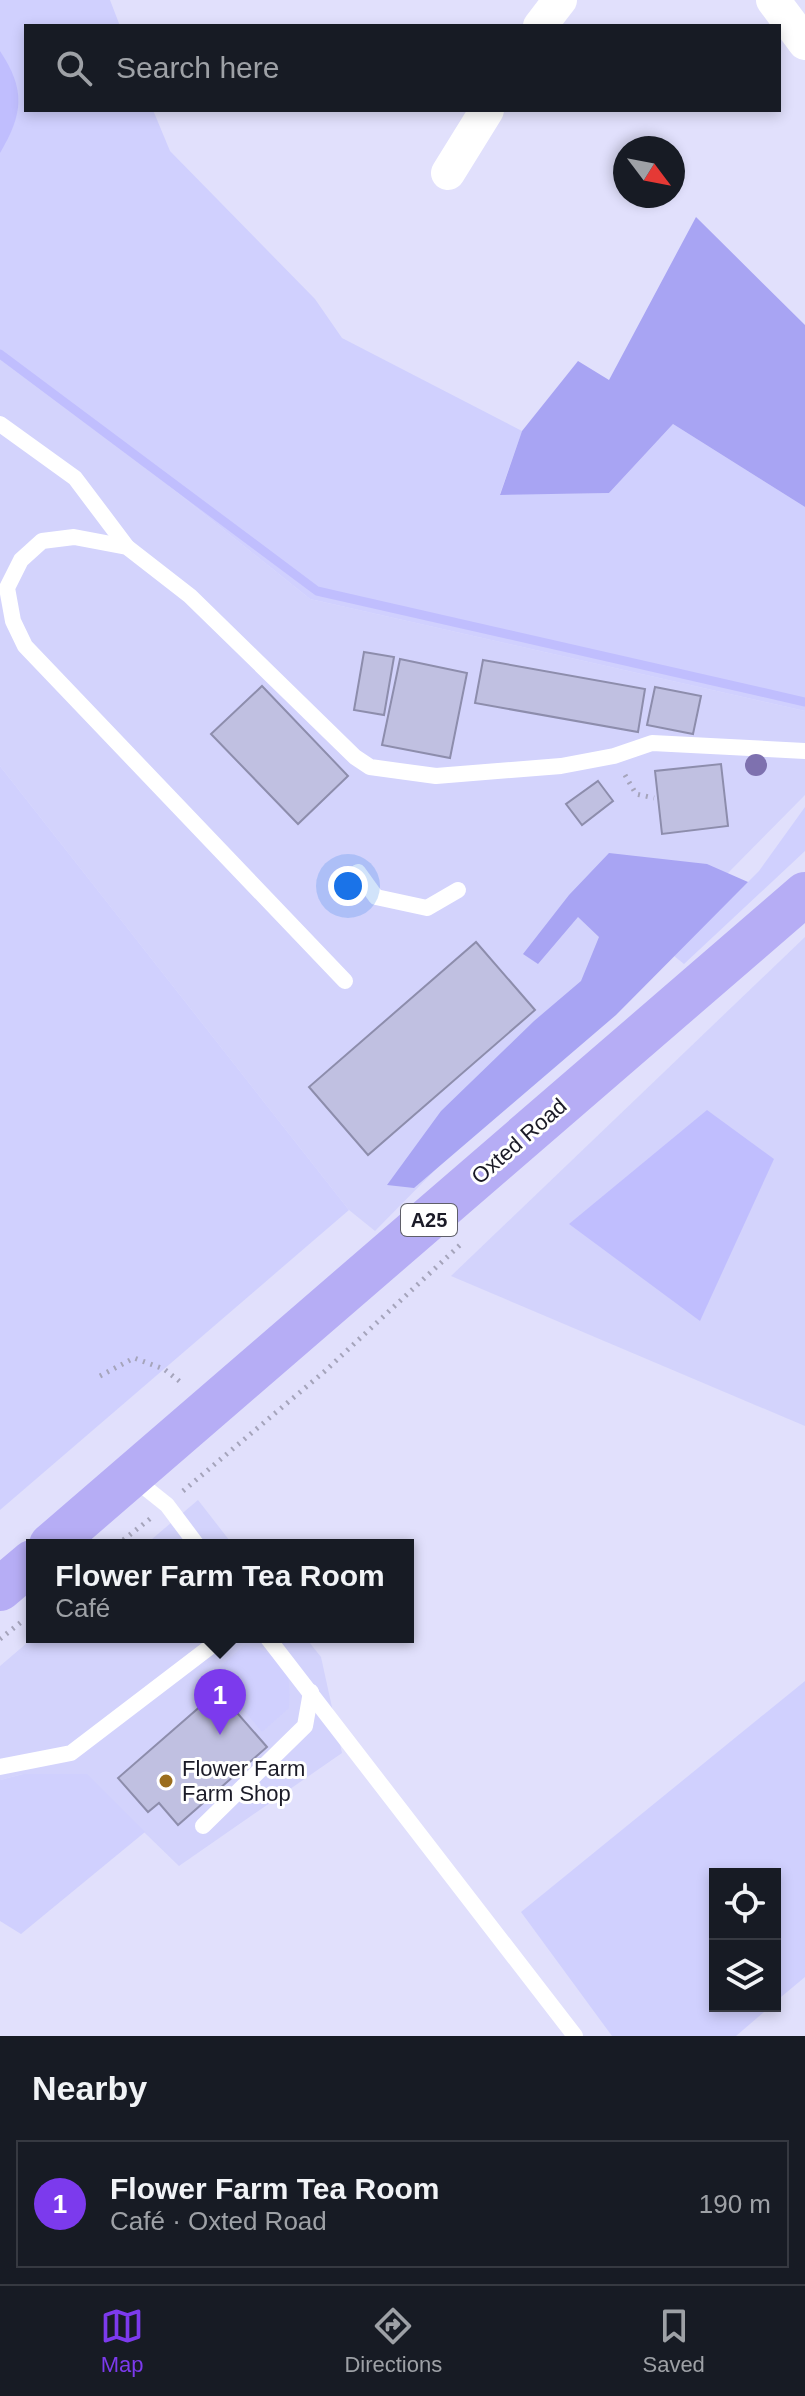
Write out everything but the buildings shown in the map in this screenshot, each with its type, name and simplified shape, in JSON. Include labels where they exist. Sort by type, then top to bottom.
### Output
[{"type":"main road","name":"Oxted Road","points":[[58,1539],[805,894]]},
{"type":"main road","points":[[0,1589],[26,1567]]},
{"type":"street","points":[[542,24],[560,0]]},
{"type":"street","points":[[773,0],[805,43]]},
{"type":"street","points":[[448,173],[486,112]]},
{"type":"lane","points":[[0,424],[75,478],[127,547],[190,596],[355,757],[370,767],[436,776],[561,766],[614,756],[652,743],[805,751]]},
{"type":"lane","points":[[127,547],[74,537],[42,541],[21,560],[7,588],[13,621],[25,646],[345,981]]},
{"type":"lane","points":[[358,872],[376,897],[427,908],[458,890]]},
{"type":"lane","points":[[131,1477],[167,1505],[192,1539]]},
{"type":"lane","points":[[0,1767],[71,1753],[215,1643]]},
{"type":"lane","points":[[272,1643],[575,2036]]},
{"type":"lane","points":[[203,1826],[305,1726],[311,1692]]},
{"type":"lane","points":[[305,1726],[339,1727]]},
{"type":"path","points":[[100,1376],[134,1358],[164,1369],[212,1408]]},
{"type":"path","points":[[0,1639],[26,1618]]},
{"type":"shaded area","points":[[0,0],[110,0],[119,24],[24,24],[24,112],[154,112],[170,151],[315,299],[342,338],[522,431],[500,494],[609,493],[673,424],[805,507],[805,711],[310,599],[0,350]]},
{"type":"shaded area","points":[[0,51],[14,78],[18,102],[13,126],[0,153]]},
{"type":"shaded area","points":[[696,217],[805,325],[805,507],[673,424],[609,493],[500,495],[522,431],[578,361],[609,380]]},
{"type":"shaded area","points":[[0,350],[310,599],[805,711],[805,795],[375,1231],[349,1210],[0,766]]},
{"type":"shaded area","points":[[0,766],[349,1210],[0,1510]]},
{"type":"shaded area","points":[[805,807],[805,851],[684,964],[674,956],[759,871]]},
{"type":"shaded area","points":[[609,853],[707,864],[748,882],[616,1015],[414,1188],[387,1185],[441,1111],[534,1021],[581,981],[599,937],[578,917],[538,964],[523,954],[569,895]]},
{"type":"shaded area","points":[[805,937],[805,1426],[451,1276]]},
{"type":"shaded area","points":[[707,1110],[774,1159],[700,1321],[569,1224]]},
{"type":"shaded area","points":[[198,1500],[228,1539],[152,1539]]},
{"type":"shaded area","points":[[27,1643],[310,1643],[321,1657],[342,1753],[179,1866],[84,1774],[23,1774],[0,1780],[0,1666]]},
{"type":"shaded area","points":[[245,1645],[277,1659],[283,1665],[289,1682],[289,1708],[262,1732],[213,1673]]},
{"type":"shaded area","points":[[805,1681],[805,1977],[781,1997],[781,1868],[709,1868],[709,2012],[764,2012],[736,2036],[612,2036],[521,1912]]},
{"type":"shaded area","points":[[23,1774],[87,1774],[145,1832],[21,1934],[0,1921],[0,1780]]},
{"type":"waterway","points":[[0,354],[317,591],[805,702]]},
{"type":"place","name":"Flower Farm Tea Room","points":[[220,1735]]},
{"type":"place","name":"Flower Farm Farm Shop","points":[[166,1781]]}]
